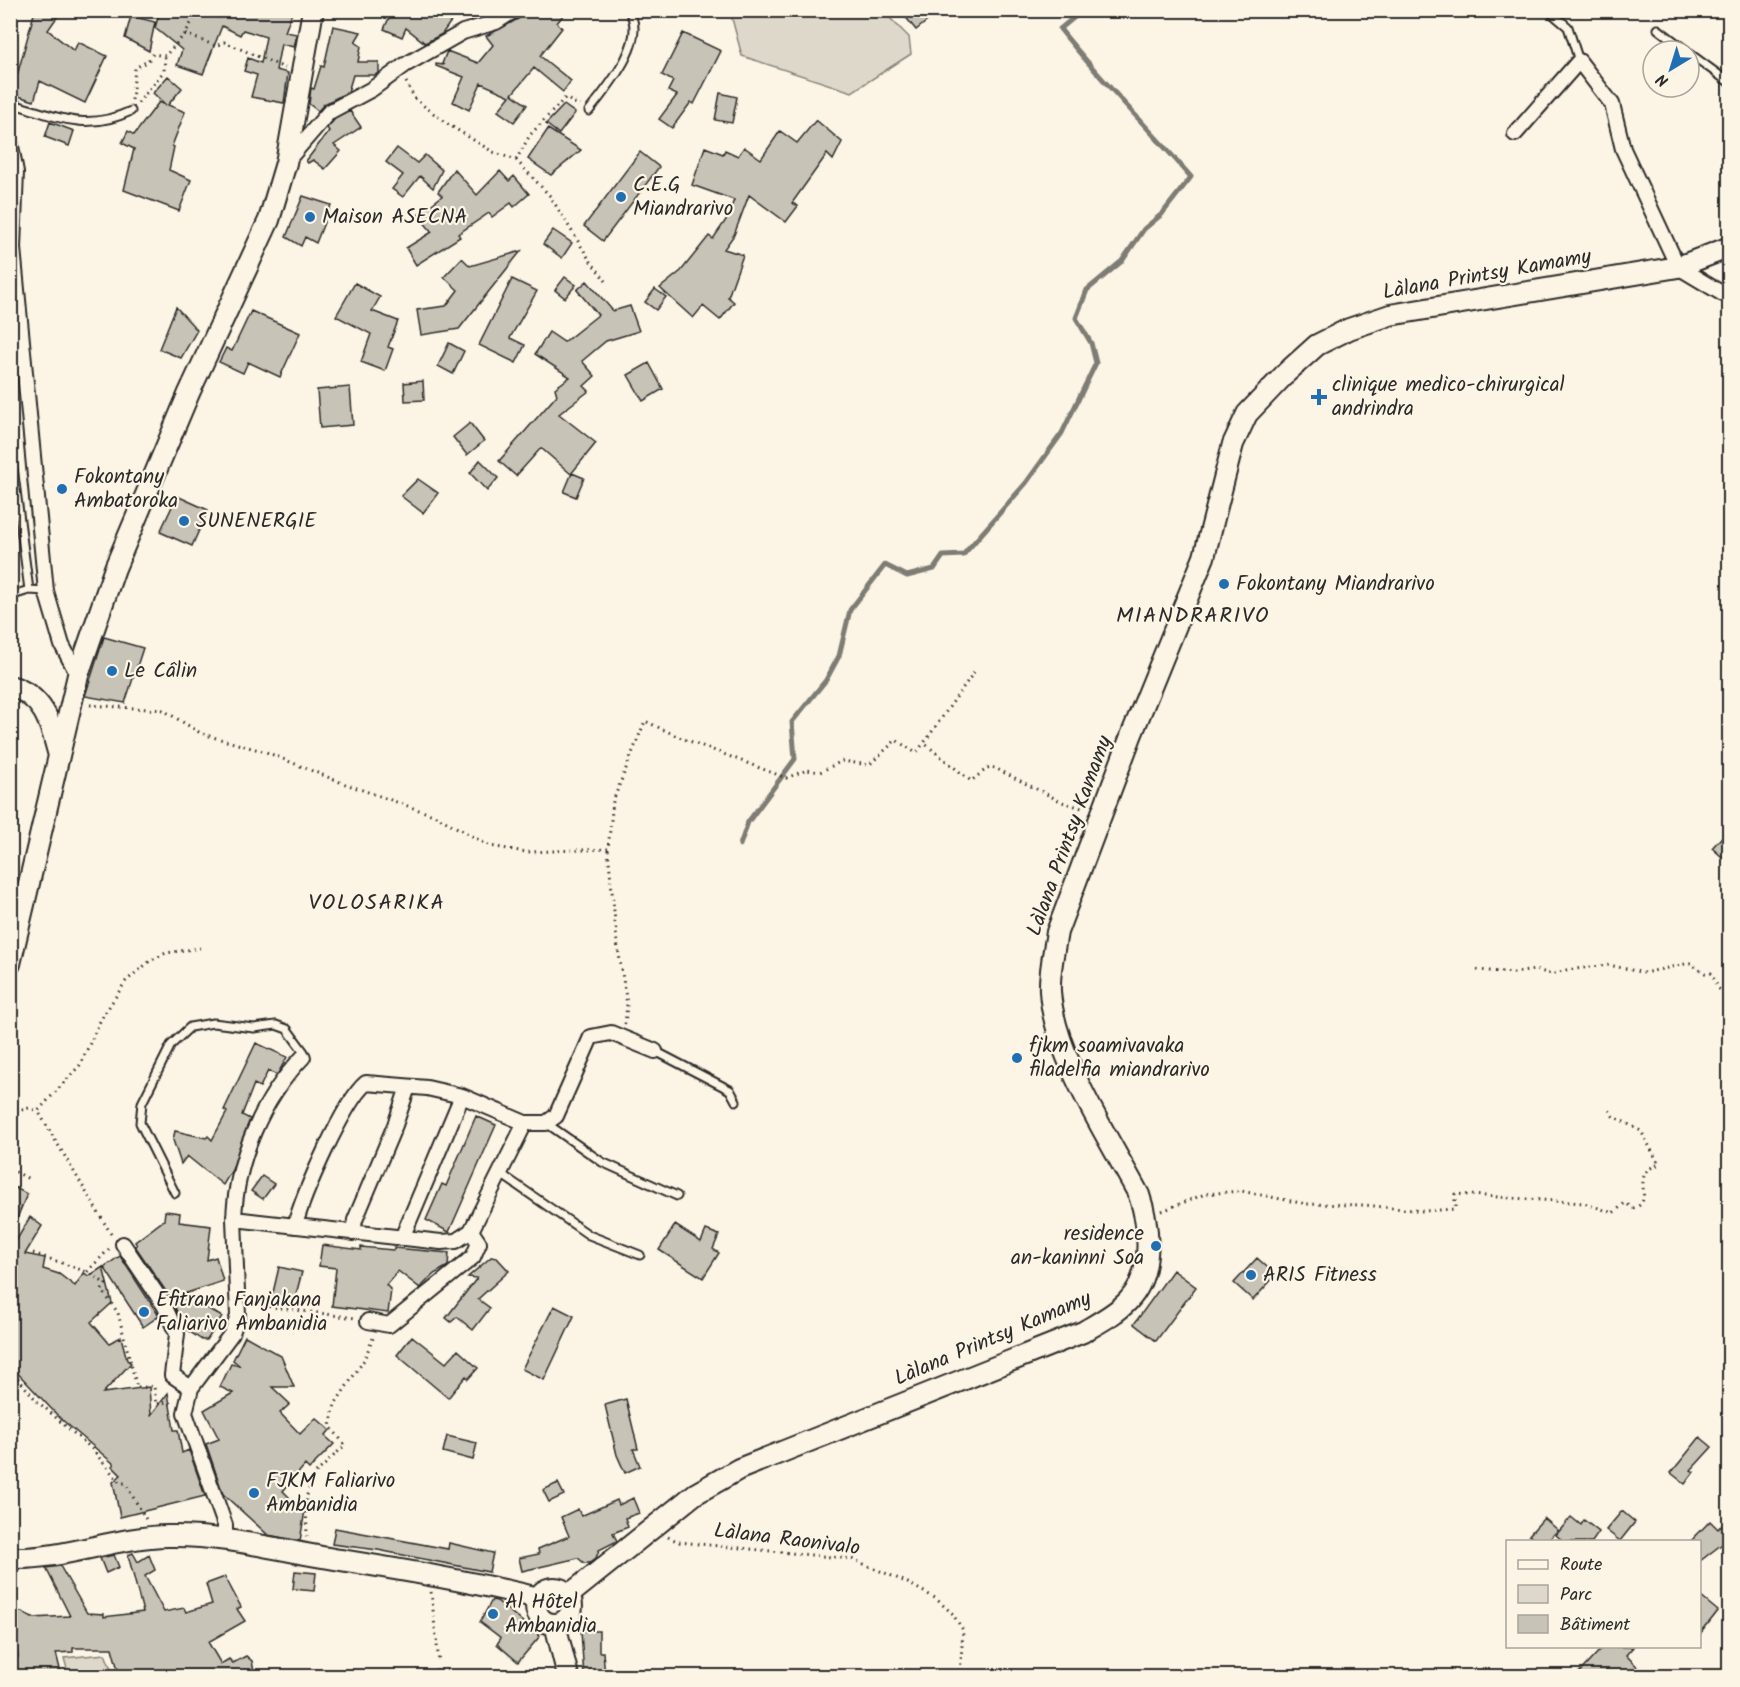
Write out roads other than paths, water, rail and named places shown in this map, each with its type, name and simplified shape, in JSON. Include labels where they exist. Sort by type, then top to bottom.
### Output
[{"type":"street","points":[[10,964],[78,675],[115,568],[189,393],[269,220],[286,163],[313,10]]},
{"type":"street","points":[[286,163],[329,112],[372,89],[399,69],[463,32],[496,22],[515,10]]},
{"type":"street","points":[[1515,134],[1579,61],[1612,104],[1623,149],[1678,267],[1723,294],[1730,295]]},
{"type":"street","points":[[10,141],[16,172],[13,248],[46,591],[62,645],[78,675]]},
{"type":"street","name":"Làlana Printsy Kamamy","points":[[569,1595],[695,1494],[739,1469],[1083,1332],[1112,1315],[1129,1300],[1141,1280],[1148,1239],[1147,1218],[1139,1195],[1065,1052],[1050,991],[1057,932],[1204,557],[1233,444],[1247,414],[1287,372],[1317,345],[1349,329],[1403,311],[1678,267],[1730,247]]},
{"type":"street","points":[[10,686],[27,691],[50,720],[59,759]]},
{"type":"street","points":[[295,1226],[334,1131],[356,1091],[366,1083],[462,1096],[525,1123],[546,1123],[556,1116],[591,1037],[611,1033],[655,1051]]},
{"type":"street","points":[[225,1540],[225,1525],[185,1413],[191,1388],[232,1334],[238,1316],[235,1189],[257,1125],[271,1095],[282,1078],[303,1057]]},
{"type":"street","points":[[353,1233],[355,1220],[395,1125],[408,1087]]},
{"type":"street","points":[[402,1238],[462,1096]]},
{"type":"street","points":[[234,1219],[402,1238],[456,1241],[471,1231],[525,1123]]},
{"type":"street","points":[[368,1321],[389,1325],[473,1257],[479,1243],[471,1231]]},
{"type":"street","points":[[123,1244],[164,1305],[177,1334],[172,1375],[191,1388]]},
{"type":"street","points":[[10,1558],[50,1557],[135,1538],[170,1536],[225,1540],[431,1573],[538,1598]]},
{"type":"street","points":[[550,1588],[558,1588],[569,1595],[571,1611],[567,1619],[555,1624],[548,1622],[538,1614],[538,1598],[550,1588]]},
{"type":"street","points":[[555,1624],[568,1677]]},
{"type":"lane","points":[[589,111],[622,69],[633,37],[633,17],[628,10]]},
{"type":"lane","points":[[1548,10],[1568,27],[1579,61]]},
{"type":"lane","points":[[1658,29],[1671,39]]},
{"type":"lane","points":[[1701,62],[1730,83]]},
{"type":"lane","points":[[10,103],[71,122],[95,123],[130,111]]},
{"type":"lane","points":[[10,444],[29,590]]},
{"type":"lane","points":[[10,596],[29,590],[46,591]]},
{"type":"lane","points":[[175,1193],[140,1123],[142,1103],[171,1045],[190,1027],[213,1023],[254,1028],[276,1025],[287,1029],[304,1052],[303,1057]]},
{"type":"lane","points":[[655,1051],[730,1090],[735,1101]]},
{"type":"lane","points":[[546,1123],[602,1162],[677,1196]]},
{"type":"lane","points":[[501,1174],[589,1235],[640,1255]]},
{"type":"waterway","points":[[740,845],[748,822],[795,759],[792,722],[826,680],[839,656],[850,610],[885,565],[907,576],[934,569],[943,556],[963,555],[1026,483],[1062,433],[1096,363],[1091,343],[1076,318],[1087,290],[1122,261],[1144,229],[1162,214],[1191,177],[1060,29],[1083,10]]},
{"type":"place","name":"C.E.G Miandrarivo","points":[[621,197]]},
{"type":"place","name":"Maison ASECNA","points":[[310,217]]},
{"type":"place","name":"clinique medico-chirurgical andrindra","points":[[1319,397]]},
{"type":"place","name":"Fokontany Ambatoroka","points":[[62,489]]},
{"type":"place","name":"SUNENERGIE","points":[[184,521]]},
{"type":"place","name":"Fokontany Miandrarivo","points":[[1224,584]]},
{"type":"place","name":"Le Câlin","points":[[112,671]]},
{"type":"place","name":"fjkm soamivavaka filadelfia miandrarivo","points":[[1017,1058]]},
{"type":"place","name":"residence an-kaninni Soa","points":[[1156,1246]]},
{"type":"place","name":"ARIS Fitness","points":[[1251,1275]]},
{"type":"place","name":"Efitrano Fanjakana Faliarivo Ambanidia","points":[[144,1312]]},
{"type":"place","name":"FJKM Faliarivo Ambanidia","points":[[254,1493]]},
{"type":"place","name":"Al Hôtel Ambanidia","points":[[493,1614]]},
{"type":"district","name":"MIANDRARIVO","points":[[1193,616]]},
{"type":"district","name":"VOLOSARIKA","points":[[377,903]]}]
